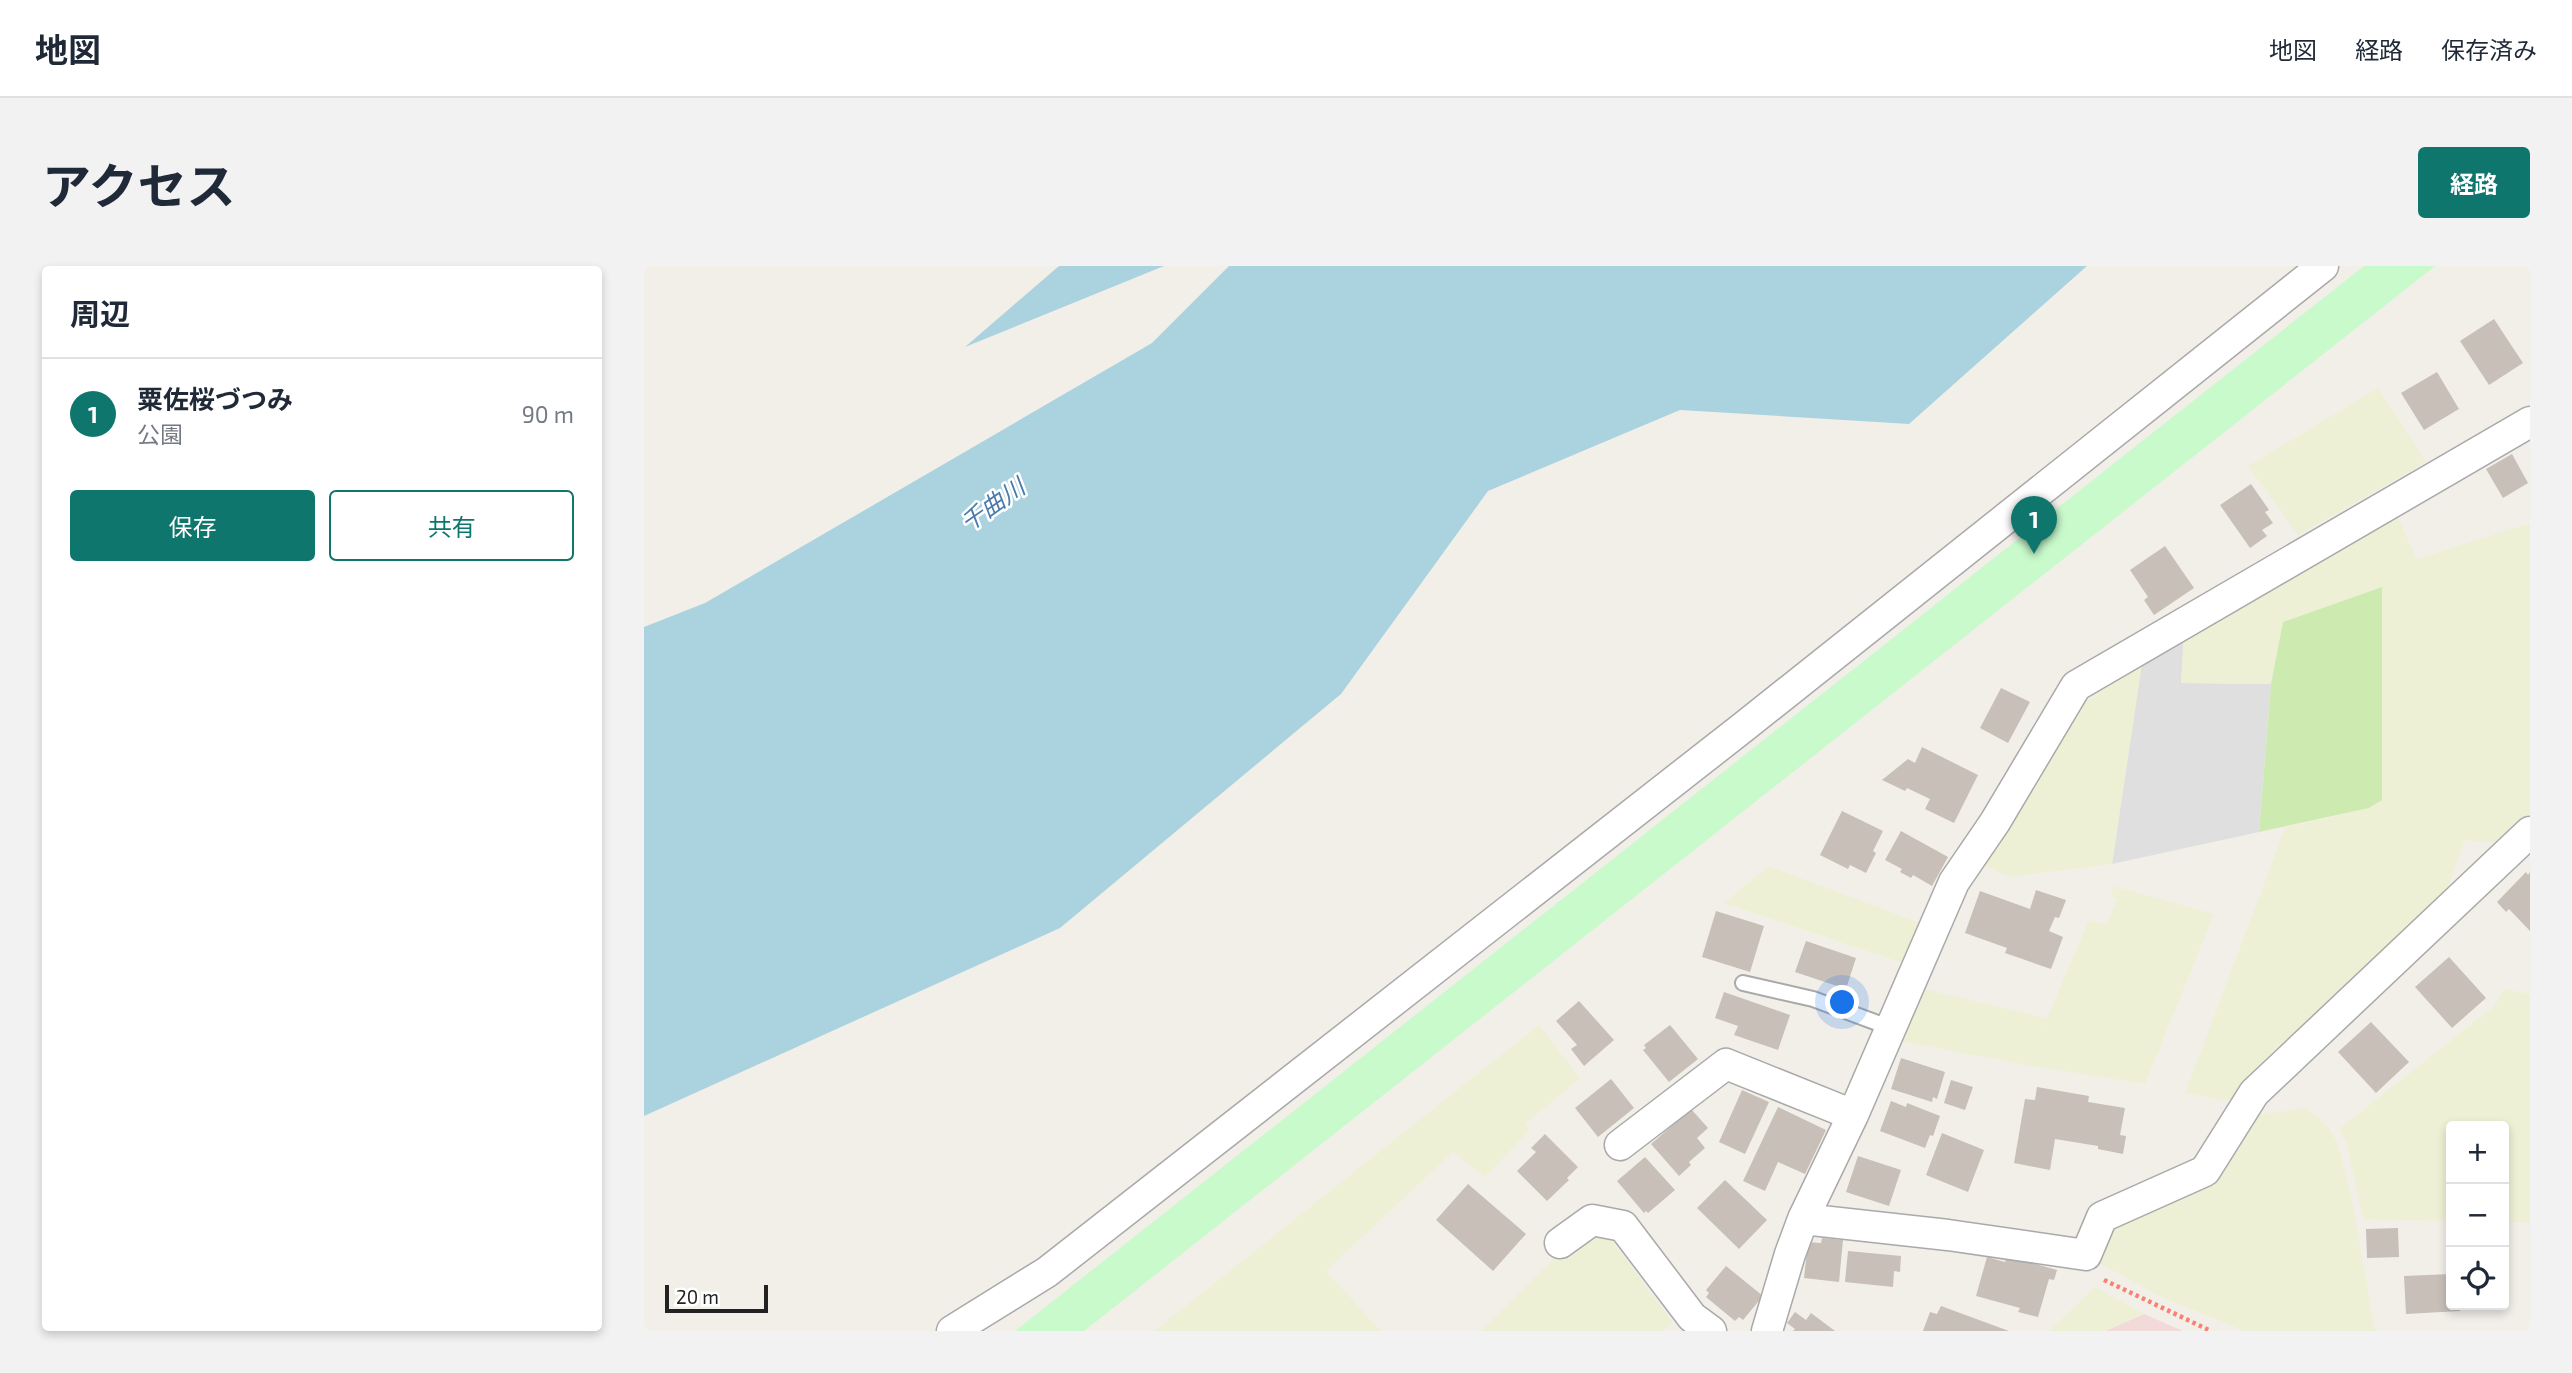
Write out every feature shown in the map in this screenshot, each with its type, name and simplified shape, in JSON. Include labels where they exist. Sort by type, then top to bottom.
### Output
[{"type":"street","points":[[952,1331],[1046,1272],[1735,733],[2323,266]]},
{"type":"street","points":[[1767,1331],[1803,1219],[1853,1115],[1954,882],[1995,822],[2076,686],[2530,422]]},
{"type":"street","points":[[1803,1219],[1948,1235],[2086,1255],[2102,1217],[2206,1171],[2254,1093],[2530,832]]},
{"type":"street","points":[[1620,1145],[1726,1064],[1853,1115]]},
{"type":"street","points":[[1559,1243],[1592,1220],[1623,1226],[1692,1317],[1711,1331]]},
{"type":"lane","points":[[1743,983],[1812,999],[1891,1028]]},
{"type":"path","points":[[2092,1275],[2211,1331]]},
{"type":"shaded area","points":[[2184,636],[2181,683],[2271,684],[2259,832],[2112,864],[2142,663]]},
{"type":"shaded area","points":[[2144,1314],[2183,1331],[2105,1331]]},
{"type":"green space","points":[[2364,266],[2435,266],[1084,1331],[1015,1331]]},
{"type":"green space","points":[[2378,388],[2426,462],[2298,535],[2248,466]]},
{"type":"green space","points":[[2395,511],[2417,559],[2530,523],[2530,813],[2497,843],[2464,840],[2447,891],[2365,971],[2274,1050],[2258,1067],[2235,1102],[2185,1093],[2285,828],[2369,808],[2382,587],[2283,622],[2271,684],[2181,683],[2184,636]]},
{"type":"green space","points":[[2382,587],[2382,800],[2369,808],[2259,832],[2271,684],[2283,622]]},
{"type":"green space","points":[[2142,663],[2112,864],[2009,877],[1983,865],[2081,705]]},
{"type":"green space","points":[[1769,866],[1920,923],[1903,963],[1724,903]]},
{"type":"green space","points":[[2114,886],[2214,914],[2145,1084],[1900,1041],[1919,988],[2046,1018],[2041,1032],[2089,920],[2107,925],[2117,899],[2111,896]]},
{"type":"green space","points":[[2505,989],[2530,994],[2530,1223],[2509,1222],[2509,1121],[2446,1121],[2446,1221],[2363,1219],[2346,1141],[2339,1129],[2492,1008]]},
{"type":"green space","points":[[1539,1025],[1580,1078],[1525,1124],[1530,1130],[1485,1177],[1453,1152],[1326,1271],[1381,1331],[1154,1331]]},
{"type":"green space","points":[[2304,1108],[2315,1114],[2329,1128],[2338,1144],[2351,1194],[2375,1331],[2245,1331],[2159,1296],[2101,1264],[2117,1221],[2254,1116]]},
{"type":"green space","points":[[1592,1232],[1608,1235],[1673,1323],[1663,1331],[1481,1331],[1554,1258]]},
{"type":"green space","points":[[2095,1287],[2144,1314],[2105,1331],[2049,1331]]},
{"type":"water","points":[[1059,266],[1164,266],[965,347]]},
{"type":"water","name":"千曲川","points":[[1229,266],[2087,266],[1909,424],[1680,410],[1488,491],[1341,694],[1060,928],[644,1116],[644,627],[705,603],[1152,343]]},
{"type":"building","points":[[2494,319],[2523,363],[2489,385],[2460,341]]},
{"type":"building","points":[[2437,372],[2459,409],[2424,430],[2401,393]]},
{"type":"building","points":[[2512,454],[2528,483],[2503,498],[2486,469]]},
{"type":"building","points":[[2251,484],[2269,510],[2265,512],[2273,523],[2262,530],[2267,536],[2250,548],[2220,505]]},
{"type":"building","points":[[2165,546],[2194,588],[2154,615],[2144,600],[2148,597],[2130,570]]},
{"type":"building","points":[[2001,688],[2030,702],[2008,743],[1980,728]]},
{"type":"building","points":[[1922,747],[1978,775],[1954,823],[1925,809],[1930,799],[1882,780],[1908,759],[1915,763]]},
{"type":"building","points":[[1842,811],[1883,831],[1866,873],[1850,865],[1848,869],[1820,855]]},
{"type":"building","points":[[1901,831],[1948,857],[1932,886],[1913,875],[1911,878],[1900,872],[1902,869],[1885,860]]},
{"type":"building","points":[[2526,872],[2528,875],[2530,872],[2530,931],[2509,909],[2506,912],[2497,902]]},
{"type":"building","points":[[2036,890],[2066,900],[2059,918],[2055,917],[2049,931],[2063,937],[2051,969],[2005,953],[2007,948],[1965,933],[1980,891],[2030,909]]},
{"type":"building","points":[[1716,911],[1764,926],[1750,972],[1702,957]]},
{"type":"building","points":[[1806,941],[1856,958],[1846,989],[1795,972]]},
{"type":"building","points":[[2449,957],[2486,998],[2452,1028],[2415,987]]},
{"type":"building","points":[[1724,992],[1790,1015],[1778,1050],[1734,1035],[1738,1026],[1715,1018]]},
{"type":"building","points":[[1579,1001],[1614,1040],[1584,1066],[1571,1049],[1577,1045],[1556,1021]]},
{"type":"building","points":[[2371,1022],[2409,1062],[2376,1093],[2338,1052]]},
{"type":"building","points":[[1670,1025],[1698,1059],[1669,1082],[1643,1050],[1646,1048],[1644,1045]]},
{"type":"building","points":[[1901,1058],[1945,1072],[1937,1099],[1933,1097],[1932,1102],[1891,1089]]},
{"type":"building","points":[[1611,1079],[1634,1108],[1598,1137],[1575,1108]]},
{"type":"building","points":[[1951,1080],[1973,1087],[1965,1110],[1944,1103]]},
{"type":"building","points":[[2037,1087],[2089,1096],[2088,1102],[2125,1108],[2120,1135],[2126,1136],[2123,1154],[2098,1149],[2098,1146],[2055,1139],[2050,1170],[2014,1163],[2025,1099],[2035,1100]]},
{"type":"building","points":[[1742,1090],[1769,1102],[1745,1154],[1719,1142]]},
{"type":"building","points":[[1891,1101],[1906,1107],[1907,1103],[1940,1116],[1933,1136],[1930,1135],[1925,1148],[1880,1131]]},
{"type":"building","points":[[1778,1107],[1826,1130],[1805,1174],[1778,1162],[1765,1191],[1743,1181]]},
{"type":"building","points":[[1691,1109],[1708,1128],[1697,1138],[1705,1148],[1689,1162],[1691,1165],[1679,1176],[1651,1144]]},
{"type":"building","points":[[1942,1133],[1984,1150],[1968,1192],[1926,1175]]},
{"type":"building","points":[[1545,1134],[1578,1167],[1567,1178],[1569,1180],[1547,1201],[1517,1171],[1536,1152],[1531,1148]]},
{"type":"building","points":[[1858,1156],[1901,1170],[1889,1206],[1846,1192]]},
{"type":"building","points":[[1645,1157],[1675,1190],[1648,1213],[1644,1213],[1617,1181]]},
{"type":"building","points":[[1725,1180],[1767,1220],[1739,1249],[1697,1208]]},
{"type":"building","points":[[1468,1184],[1526,1234],[1493,1271],[1436,1220]]},
{"type":"building","points":[[2398,1228],[2399,1257],[2367,1258],[2366,1229]]},
{"type":"building","points":[[1822,1238],[1843,1240],[1839,1282],[1804,1278],[1808,1242],[1821,1243]]},
{"type":"building","points":[[1848,1251],[1901,1256],[1900,1272],[1894,1271],[1893,1287],[1845,1282]]},
{"type":"building","points":[[2007,1256],[2057,1270],[2054,1280],[2049,1279],[2038,1317],[2018,1312],[2020,1308],[1976,1296],[1987,1257],[2005,1262]]},
{"type":"building","points":[[1726,1266],[1763,1296],[1743,1320],[1739,1317],[1735,1321],[1706,1297],[1709,1293],[1706,1290]]},
{"type":"building","points":[[2446,1274],[2446,1310],[2460,1311],[2406,1314],[2404,1276]]},
{"type":"building","points":[[1941,1306],[2009,1331],[1923,1331],[1930,1312],[1937,1314]]},
{"type":"building","points":[[1795,1312],[1806,1320],[1811,1313],[1835,1331],[1793,1331],[1795,1329],[1787,1323]]},
{"type":"place","name":"粟佐桜づつみ","points":[[2034,554]]}]
